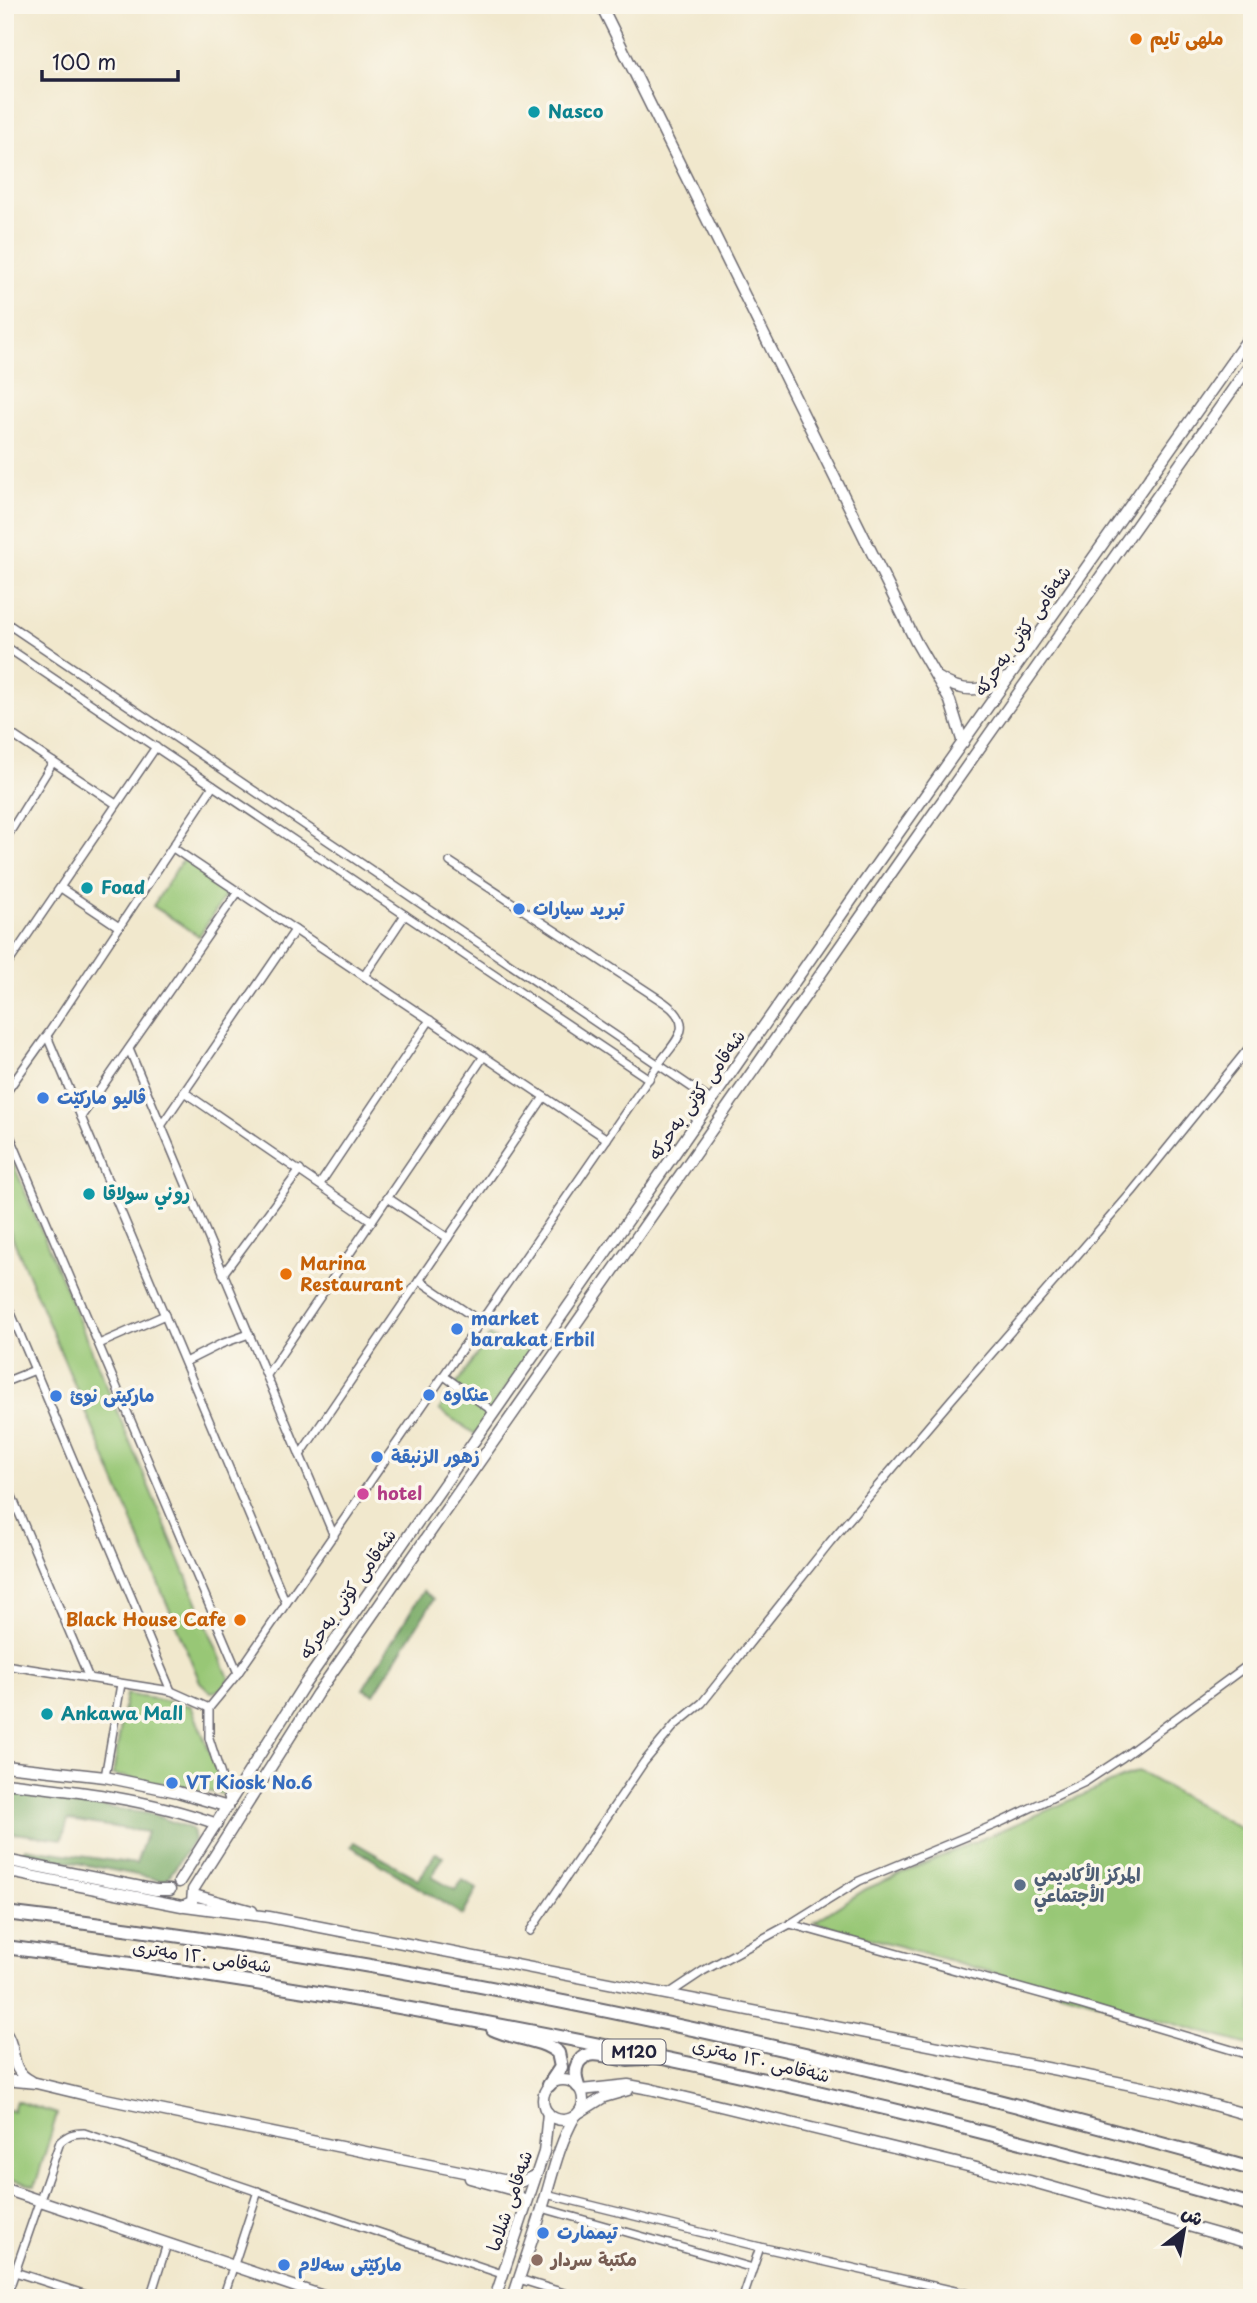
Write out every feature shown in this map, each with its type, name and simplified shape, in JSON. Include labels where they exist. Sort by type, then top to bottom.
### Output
[{"type":"highway","name":"شەقامی ١٢٠ مەتری","points":[[5,1913],[319,1958],[599,2009],[872,2070],[1252,2169]]},
{"type":"highway","name":"شەقامی ١٢٠ مەتری","points":[[5,1947],[297,1989],[470,2019],[663,2057],[907,2113],[1252,2205]]},
{"type":"highway","points":[[470,2019],[507,2036],[546,2045],[554,2050],[562,2062],[550,2085]]},
{"type":"highway","points":[[579,2088],[576,2069],[582,2059],[588,2056],[595,2054],[627,2060],[663,2057]]},
{"type":"street","points":[[601,5],[916,642],[950,701],[963,743]]},
{"type":"street","name":"شەقامی کۆنی بەحرکە","points":[[170,1890],[179,1882],[217,1824],[302,1688],[1252,333]]},
{"type":"street","name":"شەقامی کۆنی بەحرکە","points":[[180,1905],[192,1902],[194,1892],[325,1682],[1252,362]]},
{"type":"street","points":[[5,622],[712,1101]]},
{"type":"street","points":[[5,646],[649,1079]]},
{"type":"street","points":[[935,676],[954,687],[974,690],[995,685],[1012,673]]},
{"type":"street","points":[[5,730],[116,804]]},
{"type":"street","points":[[5,968],[156,747]]},
{"type":"street","points":[[5,839],[53,762]]},
{"type":"street","points":[[5,1094],[47,1036],[213,786]]},
{"type":"street","points":[[173,848],[607,1139]]},
{"type":"street","points":[[229,1805],[209,1738],[209,1708],[238,1674],[334,1536],[658,1066],[683,1025],[676,1011],[450,862]]},
{"type":"street","points":[[61,888],[119,927]]},
{"type":"street","points":[[81,1117],[238,892]]},
{"type":"street","points":[[364,976],[405,915]]},
{"type":"street","points":[[161,1126],[295,930]]},
{"type":"street","points":[[320,1184],[430,1020]]},
{"type":"street","points":[[47,1036],[286,1603]]},
{"type":"street","points":[[530,1931],[645,1762],[675,1725],[702,1703],[830,1542],[1132,1192],[1252,1044]]},
{"type":"street","points":[[129,1049],[334,1536]]},
{"type":"street","points":[[267,1375],[484,1056]]},
{"type":"street","points":[[184,1092],[372,1220]]},
{"type":"street","points":[[300,1455],[544,1097]]},
{"type":"street","points":[[5,1124],[238,1674]]},
{"type":"street","points":[[223,1274],[300,1170]]},
{"type":"street","points":[[388,1198],[448,1238]]},
{"type":"street","points":[[419,1280],[481,1322]]},
{"type":"street","points":[[5,1299],[171,1691]]},
{"type":"street","points":[[99,1344],[165,1315]]},
{"type":"street","points":[[185,1362],[249,1334]]},
{"type":"street","points":[[5,1382],[35,1370]]},
{"type":"street","points":[[444,1376],[495,1412]]},
{"type":"street","points":[[5,1480],[89,1678]]},
{"type":"street","points":[[667,1995],[703,1971],[790,1924],[859,1881],[999,1823],[1085,1782],[1252,1662]]},
{"type":"street","points":[[6,1664],[171,1691],[209,1708]]},
{"type":"street","points":[[105,1777],[121,1684]]},
{"type":"street","points":[[5,1766],[105,1777],[229,1805]]},
{"type":"street","points":[[5,1783],[103,1795],[187,1813],[217,1824]]},
{"type":"street","points":[[187,1813],[193,1796]]},
{"type":"street","points":[[5,1860],[156,1890],[170,1890],[170,1898],[180,1905]]},
{"type":"street","points":[[5,1871],[180,1905],[270,1917],[1159,2091],[1252,2116]]},
{"type":"street","points":[[179,1882],[188,1884],[194,1892],[270,1917]]},
{"type":"street","points":[[790,1924],[1252,2056]]},
{"type":"street","points":[[5,2032],[12,2044],[7,2059],[22,2075],[36,2083]]},
{"type":"street","points":[[8,2079],[515,2182],[536,2175]]},
{"type":"street","points":[[550,2085],[561,2080],[568,2080],[579,2088],[628,2085],[855,2137],[1030,2181],[1252,2244]]},
{"type":"street","name":"شەقامی شلاما","points":[[495,2298],[546,2143],[548,2113],[544,2096],[550,2085]]},
{"type":"street","name":"شەقامی شلاما","points":[[513,2298],[557,2155],[564,2136],[584,2101],[579,2088]]},
{"type":"street","points":[[548,2113],[558,2119],[570,2119],[604,2097],[625,2090],[677,2097]]},
{"type":"street","points":[[6,2298],[60,2142],[74,2133],[84,2133],[502,2274]]},
{"type":"street","points":[[446,2169],[513,2190],[526,2203]]},
{"type":"street","points":[[5,2189],[233,2266],[299,2293],[329,2298]]},
{"type":"street","points":[[223,2298],[258,2191]]},
{"type":"street","points":[[546,2194],[760,2247],[986,2298]]},
{"type":"street","points":[[542,2208],[753,2268]]},
{"type":"street","points":[[150,2298],[167,2244]]},
{"type":"street","points":[[743,2298],[760,2247]]},
{"type":"street","points":[[15,2272],[77,2295],[96,2298]]},
{"type":"street","points":[[519,2280],[580,2298]]},
{"type":"green space","points":[[183,859],[229,890],[199,936],[153,906]]},
{"type":"green space","points":[[5,1144],[229,1678],[217,1691],[211,1692],[200,1682],[5,1220]]},
{"type":"green space","points":[[490,1335],[508,1347],[514,1339],[531,1351],[475,1434],[439,1410]]},
{"type":"green space","points":[[423,1591],[434,1599],[374,1694],[363,1689]]},
{"type":"green space","points":[[126,1694],[191,1706],[228,1795],[113,1775]]},
{"type":"green space","points":[[1138,1771],[1252,1835],[1252,2046],[814,1922],[866,1889]]},
{"type":"green space","points":[[5,1792],[151,1814],[192,1829],[194,1840],[167,1879],[161,1880],[23,1852],[25,1848],[136,1864],[147,1832],[68,1820],[62,1839],[5,1832]]},
{"type":"green space","points":[[354,1842],[419,1879],[436,1853],[443,1856],[432,1877],[455,1890],[463,1880],[477,1889],[463,1915],[351,1846]]},
{"type":"green space","points":[[16,2101],[57,2114],[35,2186],[5,2178],[5,2109],[13,2111]]},
{"type":"place","name":"ملهى تايم","points":[[1136,39]]},
{"type":"place","name":"Nasco","points":[[534,112]]},
{"type":"place","name":"Foad","points":[[87,888]]},
{"type":"place","name":"تبريد سيارات","points":[[519,909]]},
{"type":"place","name":"ڤالیو مارکێت","points":[[43,1098]]},
{"type":"place","name":"روني سولاقا","points":[[89,1194]]},
{"type":"place","name":"Marina Restaurant","points":[[286,1274]]},
{"type":"place","name":"market barakat Erbil","points":[[457,1329]]},
{"type":"place","name":"عنكاوه","points":[[429,1395]]},
{"type":"place","name":"مارکیتی نوئ","points":[[56,1396]]},
{"type":"place","name":"زهور الزنبقة","points":[[377,1457]]},
{"type":"place","name":"hotel","points":[[363,1494]]},
{"type":"place","name":"Black House Cafe","points":[[240,1620]]},
{"type":"place","name":"Ankawa Mall","points":[[47,1714]]},
{"type":"place","name":"VT Kiosk No.6","points":[[172,1783]]},
{"type":"place","name":"المركز الأكاديمي الأجتماعي","points":[[1020,1885]]},
{"type":"place","name":"تیممارت","points":[[543,2233]]},
{"type":"place","name":"مكتبة سردار","points":[[537,2260]]},
{"type":"place","name":"مارکێتی سەلام","points":[[284,2265]]}]
